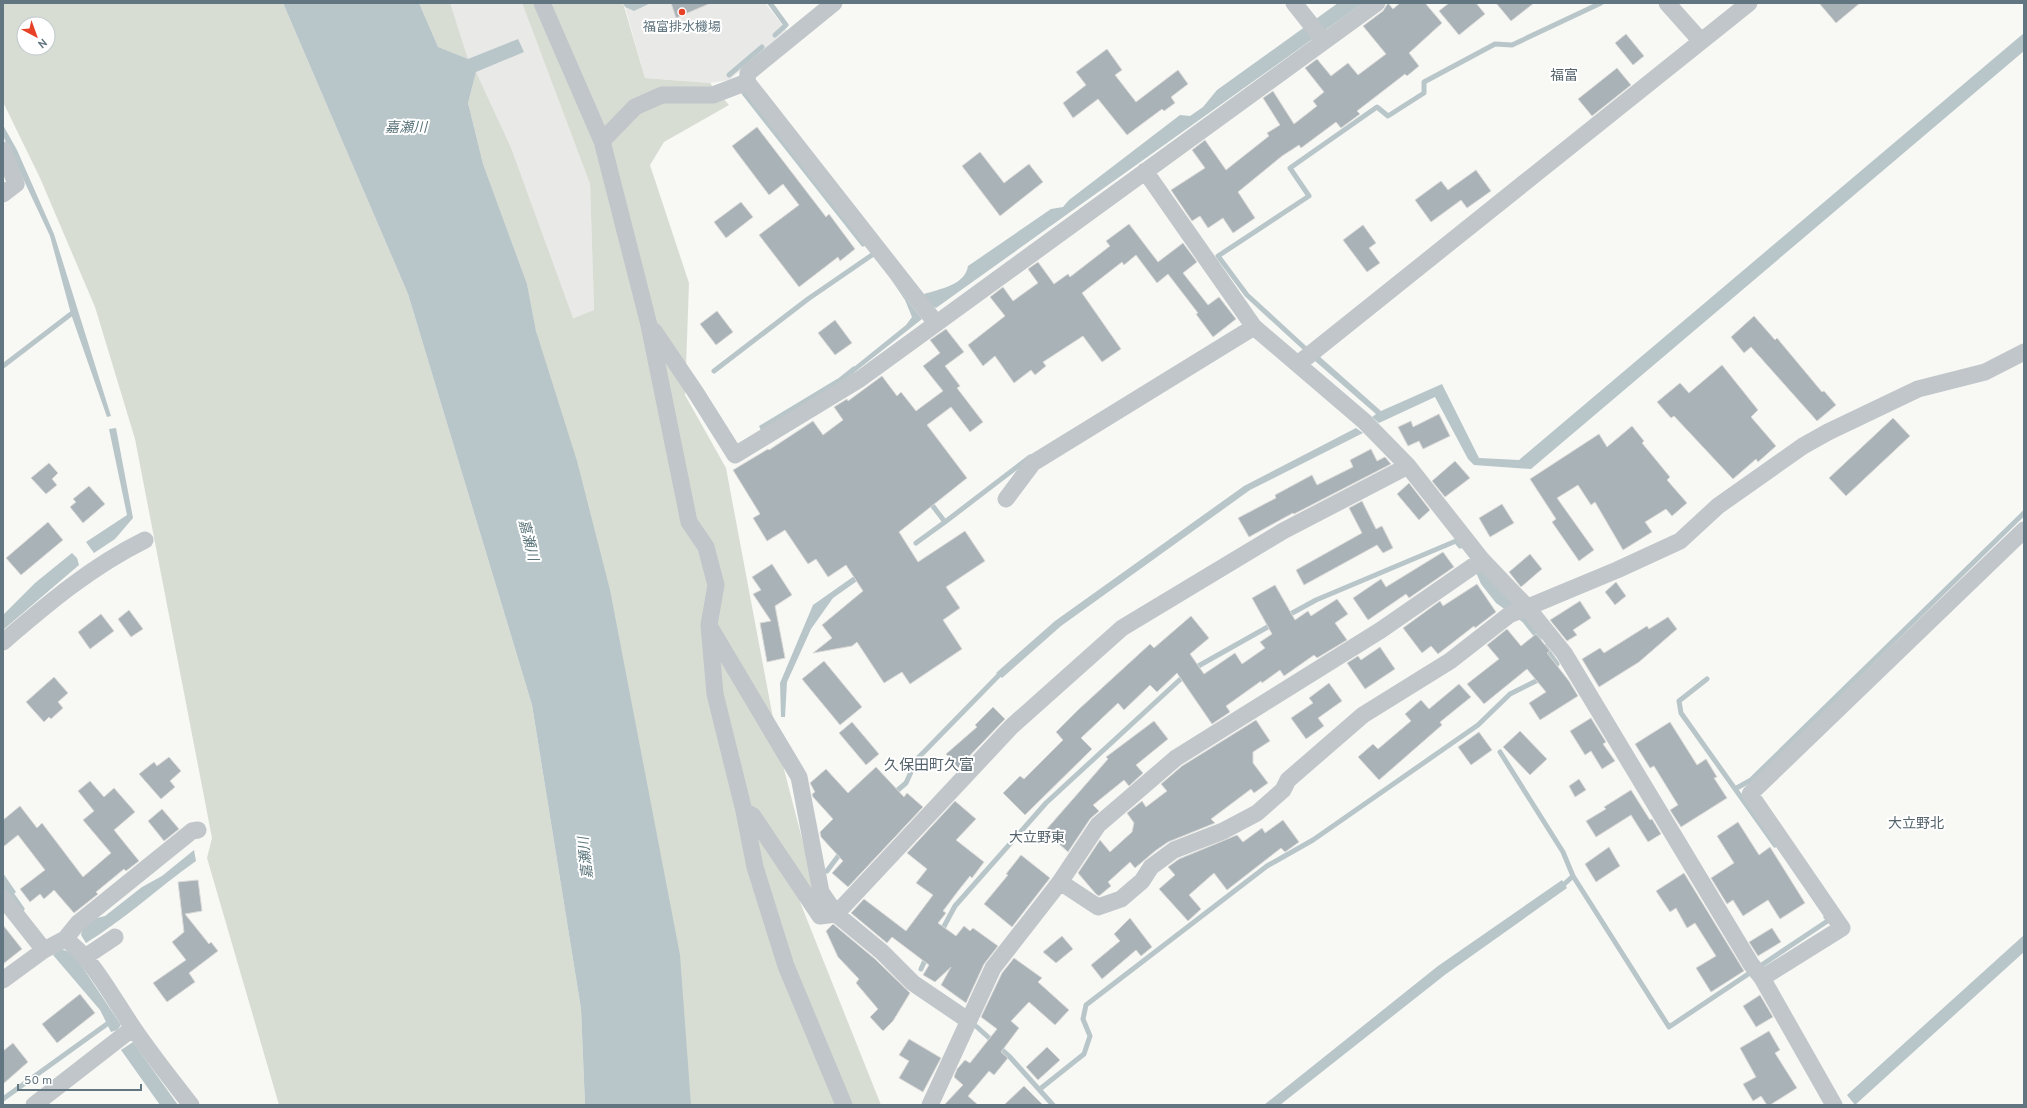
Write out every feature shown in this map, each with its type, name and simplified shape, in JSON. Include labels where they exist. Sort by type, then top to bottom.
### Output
[{"type":"street","points":[[542,3],[602,141],[649,325],[689,522],[706,547],[716,585],[709,625],[715,694],[744,811],[755,867],[786,966],[844,1105]]},
{"type":"street","points":[[834,3],[748,73],[747,82],[930,314]]},
{"type":"street","points":[[1294,3],[1324,41]]},
{"type":"street","points":[[649,325],[696,393],[735,455],[860,379],[930,314],[1145,171],[1377,3]]},
{"type":"street","points":[[1667,3],[1700,40]]},
{"type":"street","points":[[1306,358],[1700,40],[1749,3]]},
{"type":"street","points":[[602,141],[635,107],[662,95],[713,95],[747,82]]},
{"type":"street","points":[[3,150],[16,184],[3,194]]},
{"type":"street","points":[[1145,171],[1254,327],[1306,358],[1408,466],[1476,564],[1526,606],[1564,653],[1757,972],[1834,1105]]},
{"type":"street","points":[[1006,499],[1033,463],[1254,327]]},
{"type":"street","points":[[1060,882],[1098,907],[1122,899],[1142,880],[1151,867],[1174,850],[1223,831],[1257,813],[1284,790],[1288,780],[1363,715],[1450,661],[1508,615],[1526,606],[1617,570],[1680,541],[1718,506],[1802,446],[1828,432],[1918,389],[1985,372],[2024,352]]},
{"type":"street","points":[[744,811],[753,816],[820,916],[836,914],[1011,727],[1122,628],[1283,531],[1408,466]]},
{"type":"street","points":[[1757,972],[1842,928],[1750,794],[2024,530]]},
{"type":"street","points":[[3,642],[57,596],[124,551],[145,540]]},
{"type":"street","points":[[930,1105],[994,968],[1060,882],[1098,825],[1176,758],[1381,630],[1476,564]]},
{"type":"street","points":[[709,625],[799,777],[821,892],[836,914],[882,952],[913,983],[969,1021]]},
{"type":"street","points":[[3,980],[56,944],[78,924],[192,831],[198,830]]},
{"type":"street","points":[[3,898],[56,944],[74,944],[85,957],[133,1028],[191,1105]]},
{"type":"street","points":[[85,957],[115,937]]},
{"type":"street","points":[[34,1105],[133,1028]]},
{"type":"shaded area","points":[[3,3],[283,3],[408,294],[532,705],[581,1009],[585,1105],[279,1105],[207,858],[212,838],[135,439],[95,307],[40,178],[3,102]]},
{"type":"shaded area","points":[[360,3],[522,3],[590,184],[594,310],[536,331]]},
{"type":"shaded area","points":[[419,3],[450,3],[468,59],[438,47]]},
{"type":"shaded area","points":[[522,3],[623,3],[645,78],[710,83],[729,105],[664,142],[650,165],[689,283],[685,395],[726,468],[779,750],[814,885],[800,902],[881,1105],[659,1105],[536,331],[527,284],[483,164],[468,103],[476,72],[511,148],[573,318],[594,310],[590,184]]},
{"type":"shaded area","points":[[651,3],[765,3],[787,31],[729,80],[710,83],[645,78],[625,7],[634,11]]},
{"type":"water","name":"嘉瀬川","points":[[283,3],[419,3],[438,47],[468,59],[518,39],[524,52],[476,72],[468,103],[483,164],[527,284],[536,331],[577,461],[610,590],[680,955],[691,1105],[585,1105],[581,1009],[532,705],[408,294]]},
{"type":"water","points":[[623,3],[651,3],[634,11],[625,7]]},
{"type":"water","points":[[1338,3],[1363,3],[936,308],[927,302],[924,294],[957,282],[962,278],[968,266],[1051,209],[1063,207],[1069,200],[1180,115],[1190,116],[1203,107],[1217,90]]},
{"type":"water","points":[[2024,33],[2024,51],[1531,469],[1474,465],[1468,459],[1435,397],[1379,423],[1372,417],[1376,414],[1315,361],[1319,356],[1381,411],[1442,384],[1479,458],[1519,460]]},
{"type":"water","points":[[3,125],[17,150],[54,234],[111,416],[107,417],[71,314],[50,236],[3,136]]},
{"type":"water","points":[[888,275],[922,319],[851,375],[849,371],[906,325],[912,317],[905,300]]},
{"type":"water","points":[[837,379],[839,384],[763,435],[759,426]]},
{"type":"water","points":[[116,428],[133,518],[115,539],[94,553],[86,542],[127,515],[109,429]]},
{"type":"water","points":[[1356,428],[1363,433],[1250,490],[1061,626],[1002,678],[996,673],[1055,621],[1244,486]]},
{"type":"water","points":[[72,553],[77,558],[79,565],[3,630],[3,615],[35,583]]},
{"type":"water","points":[[1468,554],[1525,616],[1528,626],[1496,603],[1481,584]]},
{"type":"water","points":[[857,574],[860,579],[833,598],[811,629],[787,682],[785,717],[781,717],[780,683],[813,605]]},
{"type":"water","points":[[194,850],[196,861],[128,914],[86,943],[81,935],[82,930],[93,919],[105,916],[142,887],[162,876]]},
{"type":"water","points":[[3,873],[16,892],[9,898],[3,889]]},
{"type":"water","points":[[1562,880],[1567,888],[1446,974],[1280,1105],[1264,1105],[1438,966]]},
{"type":"water","points":[[2024,935],[2024,952],[1855,1105],[1847,1095]]},
{"type":"water","points":[[61,949],[73,953],[121,1025],[117,1030],[111,1032],[100,1010],[53,955]]},
{"type":"water","points":[[133,1042],[178,1105],[160,1105],[121,1050]]},
{"type":"building","name":"福富排水機場","points":[[671,3],[711,3],[676,18]]},
{"type":"building","points":[[1388,3],[1393,9],[1400,3],[1425,3],[1442,23],[1409,53],[1419,66],[1407,76],[1405,74],[1357,111],[1360,114],[1341,128],[1336,122],[1301,148],[1299,145],[1282,156],[1238,192],[1255,218],[1233,233],[1223,218],[1208,228],[1200,216],[1192,221],[1171,190],[1205,168],[1192,150],[1205,140],[1226,170],[1269,136],[1267,133],[1280,125],[1263,98],[1273,91],[1294,124],[1317,106],[1313,101],[1324,92],[1305,68],[1317,59],[1331,76],[1348,63],[1358,75],[1386,54],[1363,26],[1383,11]]},
{"type":"building","points":[[1449,3],[1476,3],[1485,14],[1459,35],[1439,11]]},
{"type":"building","points":[[1496,3],[1534,3],[1511,21]]},
{"type":"building","points":[[1819,3],[1860,3],[1836,23]]},
{"type":"building","points":[[1626,34],[1644,56],[1633,65],[1615,43]]},
{"type":"building","points":[[1107,49],[1122,70],[1115,75],[1136,102],[1178,70],[1188,84],[1171,97],[1175,103],[1164,111],[1162,109],[1127,135],[1098,99],[1073,118],[1063,103],[1086,85],[1076,72]]},
{"type":"building","points":[[1617,68],[1631,85],[1592,116],[1578,99]]},
{"type":"building","points":[[757,127],[826,217],[829,214],[855,249],[840,261],[838,257],[799,287],[759,235],[799,205],[783,184],[769,195],[732,146]]},
{"type":"building","points":[[980,152],[1004,183],[1029,164],[1043,182],[1000,216],[962,166]]},
{"type":"building","points":[[1476,170],[1491,191],[1467,208],[1461,200],[1431,222],[1415,200],[1441,181],[1448,190]]},
{"type":"building","points":[[741,202],[753,217],[726,238],[714,222]]},
{"type":"building","points":[[1129,224],[1158,262],[1183,243],[1197,262],[1183,273],[1208,305],[1219,297],[1236,319],[1213,337],[1196,314],[1198,313],[1168,274],[1157,283],[1136,255],[1124,265],[1122,262],[1082,293],[1121,349],[1102,362],[1083,336],[1043,362],[1046,366],[1035,375],[1031,370],[1014,383],[995,356],[983,366],[968,345],[1005,316],[990,297],[1003,287],[1013,301],[1038,283],[1028,269],[1038,262],[1054,284],[1068,274],[1070,277],[1110,246],[1106,241]]},
{"type":"building","points":[[1363,225],[1376,243],[1369,248],[1380,263],[1367,272],[1343,240]]},
{"type":"building","points":[[717,311],[733,332],[716,345],[700,324]]},
{"type":"building","points":[[1754,316],[1775,340],[1777,338],[1822,392],[1824,391],[1836,405],[1817,421],[1751,347],[1744,353],[1731,337]]},
{"type":"building","points":[[835,320],[852,343],[835,355],[818,333]]},
{"type":"building","points":[[946,329],[964,352],[945,366],[960,386],[957,388],[983,422],[970,432],[951,407],[927,425],[967,478],[899,532],[918,562],[965,531],[985,561],[946,587],[960,608],[943,620],[962,649],[910,684],[902,672],[884,683],[857,642],[852,646],[813,653],[832,638],[822,625],[863,591],[846,565],[828,577],[816,559],[808,564],[785,530],[767,541],[753,518],[760,514],[733,470],[768,449],[769,450],[813,421],[823,435],[843,420],[834,407],[847,399],[848,401],[882,376],[897,396],[901,392],[916,411],[943,391],[923,366],[940,353],[930,340]]},
{"type":"building","points":[[1722,365],[1758,410],[1751,417],[1776,446],[1758,462],[1756,459],[1733,479],[1674,416],[1671,418],[1657,402],[1680,383],[1689,393]]},
{"type":"building","points":[[1439,414],[1450,436],[1423,449],[1419,441],[1408,446],[1398,427],[1411,421],[1413,427]]},
{"type":"building","points":[[1893,418],[1910,436],[1846,496],[1829,478]]},
{"type":"building","points":[[1632,426],[1644,441],[1642,443],[1670,477],[1667,480],[1687,503],[1672,516],[1666,509],[1645,522],[1652,532],[1623,550],[1595,502],[1591,505],[1578,485],[1557,498],[1594,550],[1579,561],[1552,522],[1556,519],[1530,479],[1599,434],[1607,447]]},
{"type":"building","points":[[1371,449],[1377,461],[1385,457],[1391,464],[1294,514],[1293,513],[1249,537],[1238,518],[1276,498],[1275,495],[1312,475],[1317,485],[1353,467],[1350,460]]},
{"type":"building","points":[[1455,461],[1470,478],[1445,497],[1432,481]]},
{"type":"building","points":[[49,463],[58,473],[52,479],[57,485],[46,494],[31,478]]},
{"type":"building","points":[[1409,483],[1430,510],[1419,520],[1397,494]]},
{"type":"building","points":[[89,486],[105,504],[83,523],[70,507],[76,502],[73,499]]},
{"type":"building","points":[[1362,501],[1376,529],[1382,526],[1393,548],[1383,553],[1377,545],[1304,585],[1296,570],[1362,533],[1349,508]]},
{"type":"building","points":[[1502,504],[1514,523],[1490,537],[1479,518]]},
{"type":"building","points":[[48,522],[63,540],[21,575],[6,558]]},
{"type":"building","points":[[1443,552],[1454,567],[1409,598],[1406,594],[1368,620],[1353,598],[1381,579],[1386,587]]},
{"type":"building","points":[[1530,554],[1542,569],[1521,587],[1509,572]]},
{"type":"building","points":[[772,564],[792,595],[775,606],[785,658],[767,662],[760,623],[771,621],[753,594],[761,590],[752,577]]},
{"type":"building","points":[[1616,582],[1626,596],[1615,605],[1605,592]]},
{"type":"building","points":[[1477,584],[1496,612],[1475,628],[1474,626],[1438,654],[1431,646],[1422,653],[1403,628],[1440,601],[1443,606]]},
{"type":"building","points":[[1275,585],[1295,620],[1308,611],[1311,616],[1337,599],[1348,614],[1335,623],[1347,640],[1317,658],[1314,655],[1284,676],[1280,670],[1262,683],[1261,681],[1226,706],[1230,712],[1212,724],[1177,673],[1157,692],[1150,685],[1124,710],[1118,703],[1081,738],[1092,749],[1025,815],[1003,793],[1020,776],[1024,779],[1063,740],[1056,732],[1078,710],[1150,644],[1154,648],[1191,616],[1209,638],[1190,654],[1204,674],[1235,653],[1242,664],[1265,648],[1260,642],[1272,634],[1252,598]]},
{"type":"building","points":[[1580,601],[1591,618],[1573,630],[1577,635],[1567,641],[1550,620]]},
{"type":"building","points":[[129,610],[143,629],[131,637],[118,619]]},
{"type":"building","points":[[101,614],[114,631],[90,649],[78,632]]},
{"type":"building","points":[[1668,617],[1677,629],[1639,662],[1599,687],[1582,659],[1600,648],[1604,653],[1647,626],[1649,629]]},
{"type":"building","points":[[1507,629],[1521,646],[1536,634],[1550,651],[1547,653],[1569,681],[1578,696],[1540,720],[1529,703],[1546,692],[1527,669],[1484,704],[1467,684],[1499,659],[1487,645]]},
{"type":"building","points":[[1380,647],[1395,669],[1365,689],[1347,663],[1358,656],[1361,660]]},
{"type":"building","points":[[824,661],[862,707],[840,725],[802,679]]},
{"type":"building","points":[[54,677],[68,693],[58,702],[63,708],[51,719],[49,717],[44,722],[26,702]]},
{"type":"building","points":[[1329,683],[1342,701],[1318,718],[1324,726],[1306,739],[1291,718],[1313,703],[1309,698]]},
{"type":"building","points":[[1459,684],[1471,697],[1440,722],[1442,725],[1379,780],[1358,757],[1373,744],[1378,749],[1411,721],[1405,714],[1421,700],[1429,709]]},
{"type":"building","points":[[993,707],[1005,719],[958,768],[946,754],[977,727],[975,725]]},
{"type":"building","points":[[1591,718],[1606,742],[1603,744],[1615,761],[1602,769],[1591,751],[1585,755],[1570,731]]},
{"type":"building","points":[[1256,720],[1270,741],[1253,752],[1253,763],[1268,783],[1254,793],[1251,789],[1211,819],[1215,823],[1168,842],[1135,868],[1130,862],[1108,882],[1111,886],[1099,896],[1096,894],[1078,873],[1100,840],[1110,852],[1132,832],[1134,823],[1127,813],[1142,801],[1146,807],[1167,791],[1161,784],[1182,766]]},
{"type":"building","points":[[1154,721],[1168,739],[1136,765],[1143,773],[1129,786],[1124,780],[1093,805],[1099,811],[1090,819],[1068,852],[1045,831],[1108,759],[1106,757]]},
{"type":"building","points":[[852,722],[879,754],[866,765],[839,733]]},
{"type":"building","points":[[1670,722],[1697,765],[1706,759],[1717,777],[1714,778],[1727,798],[1681,827],[1670,810],[1678,805],[1654,766],[1650,768],[1635,744]]},
{"type":"building","points":[[1520,731],[1547,759],[1530,775],[1503,747]]},
{"type":"building","points":[[1479,732],[1492,750],[1471,765],[1458,747]]},
{"type":"building","points":[[169,757],[181,771],[170,781],[175,787],[161,799],[139,774],[154,762],[157,766]]},
{"type":"building","points":[[876,767],[904,797],[907,793],[923,807],[848,887],[832,873],[843,861],[821,837],[820,832],[833,819],[813,797],[812,794],[815,792],[810,783],[826,769],[848,793]]},
{"type":"building","points":[[1579,779],[1586,790],[1575,797],[1569,786]]},
{"type":"building","points":[[90,781],[104,797],[114,788],[135,812],[114,830],[139,861],[126,871],[124,869],[96,892],[98,894],[74,913],[54,890],[44,899],[40,894],[30,902],[20,889],[45,870],[18,835],[3,847],[3,820],[20,806],[37,828],[42,823],[83,877],[111,853],[83,820],[94,811],[78,791]]},
{"type":"building","points":[[1631,790],[1650,820],[1652,819],[1661,834],[1648,842],[1631,815],[1596,837],[1586,821],[1606,809],[1604,807]]},
{"type":"building","points":[[955,801],[976,819],[956,840],[984,862],[972,878],[970,876],[958,891],[943,911],[946,913],[938,923],[956,936],[964,926],[970,931],[973,928],[998,946],[984,964],[966,1003],[941,985],[951,967],[935,982],[923,975],[929,965],[892,937],[887,943],[851,913],[864,899],[906,931],[933,895],[916,883],[927,869],[907,853]]},
{"type":"building","points":[[162,809],[179,829],[164,841],[148,821]]},
{"type":"building","points":[[1283,820],[1299,842],[1285,852],[1281,848],[1227,890],[1214,873],[1189,895],[1201,909],[1188,921],[1159,889],[1175,875],[1168,867],[1179,859],[1237,835],[1243,842],[1262,828],[1265,833]]},
{"type":"building","points":[[1738,822],[1759,855],[1770,847],[1805,903],[1780,919],[1768,900],[1743,916],[1733,900],[1727,904],[1711,878],[1734,863],[1717,836]]},
{"type":"building","points":[[1609,847],[1620,866],[1596,882],[1585,864]]},
{"type":"building","points":[[1021,855],[1050,878],[1012,927],[984,904],[1008,875],[1006,874]]},
{"type":"building","points":[[1684,873],[1744,971],[1711,992],[1696,968],[1716,956],[1695,923],[1687,928],[1676,908],[1670,912],[1656,891]]},
{"type":"building","points":[[198,880],[202,911],[185,914],[209,944],[211,942],[218,951],[189,973],[195,982],[167,1002],[153,983],[186,960],[172,942],[184,932],[178,882]]},
{"type":"building","points":[[1130,918],[1152,947],[1141,956],[1136,950],[1102,979],[1091,965],[1120,941],[1114,934]]},
{"type":"building","points":[[833,924],[875,959],[910,993],[893,1021],[883,1031],[870,1017],[878,1009],[856,983],[859,979],[838,957],[826,931]]},
{"type":"building","points":[[3,925],[22,949],[3,964]]},
{"type":"building","points":[[1772,928],[1781,942],[1758,956],[1749,942]]},
{"type":"building","points":[[1062,936],[1073,949],[1056,963],[1043,952]]},
{"type":"building","points":[[1014,958],[1042,978],[1038,982],[1069,1010],[1055,1025],[1029,1002],[1011,1021],[1019,1028],[1001,1052],[1008,1058],[994,1075],[989,1071],[968,1096],[978,1105],[944,1105],[963,1085],[954,1077],[957,1069],[965,1060],[970,1063],[997,1029],[981,1017],[1002,973]]},
{"type":"building","points":[[80,994],[95,1013],[57,1043],[42,1024]]},
{"type":"building","points":[[1760,995],[1773,1017],[1756,1027],[1743,1006]]},
{"type":"building","points":[[1769,1031],[1780,1050],[1775,1053],[1797,1088],[1770,1105],[1767,1105],[1761,1096],[1753,1101],[1743,1084],[1756,1077],[1740,1048]]},
{"type":"building","points":[[909,1039],[941,1058],[923,1092],[899,1078],[909,1061],[899,1055]]},
{"type":"building","points":[[13,1043],[28,1062],[3,1084],[3,1051]]},
{"type":"building","points":[[1047,1047],[1060,1060],[1038,1080],[1026,1067]]},
{"type":"building","points":[[1024,1086],[1043,1105],[1004,1105]]},
{"type":"waterway","points":[[770,3],[786,25],[775,35]]},
{"type":"waterway","points":[[1309,352],[1247,295],[1218,256],[1309,196],[1290,168],[1377,107],[1388,116],[1424,93],[1424,82],[1495,44],[1512,45],[1601,3]]},
{"type":"waterway","points":[[729,75],[762,47]]},
{"type":"waterway","points":[[744,93],[863,244]]},
{"type":"waterway","points":[[714,371],[808,299],[872,255]]},
{"type":"waterway","points":[[3,366],[71,314]]},
{"type":"waterway","points":[[834,385],[854,369]]},
{"type":"waterway","points":[[929,501],[945,522],[1030,457]]},
{"type":"waterway","points":[[1735,789],[1751,780],[2024,513]]},
{"type":"waterway","points":[[916,543],[945,522]]},
{"type":"waterway","points":[[1285,617],[1316,600],[1456,541],[1460,546]]},
{"type":"waterway","points":[[1524,620],[1539,639]]},
{"type":"waterway","points":[[1193,669],[1273,624]]},
{"type":"waterway","points":[[1545,647],[1557,664],[1553,669]]},
{"type":"waterway","points":[[892,795],[906,783],[917,759],[1003,671]]},
{"type":"waterway","points":[[941,932],[955,906],[1046,803],[1185,675]]},
{"type":"waterway","points":[[1040,1089],[1084,1054],[1090,1036],[1083,1019],[1086,1005],[1267,866],[1313,840],[1478,725],[1510,694],[1542,678]]},
{"type":"waterway","points":[[1707,679],[1679,701],[1681,713],[1775,845]]},
{"type":"waterway","points":[[1500,752],[1563,852],[1573,876],[1669,1027],[1829,920],[1826,917]]},
{"type":"waterway","points":[[827,871],[842,851]]},
{"type":"waterway","points":[[1559,889],[1573,876]]},
{"type":"waterway","points":[[3,882],[22,909]]},
{"type":"waterway","points":[[921,969],[927,956]]},
{"type":"waterway","points":[[3,1099],[107,1024]]},
{"type":"waterway","points":[[977,1027],[1009,1056],[1053,1105]]},
{"type":"place","name":"福富排水機場","points":[[682,12]]},
{"type":"district","name":"福富","points":[[1564,75]]},
{"type":"district","name":"久保田町久富","points":[[929,765]]},
{"type":"district","name":"大立野北","points":[[1916,823]]},
{"type":"district","name":"大立野東","points":[[1037,837]]}]
